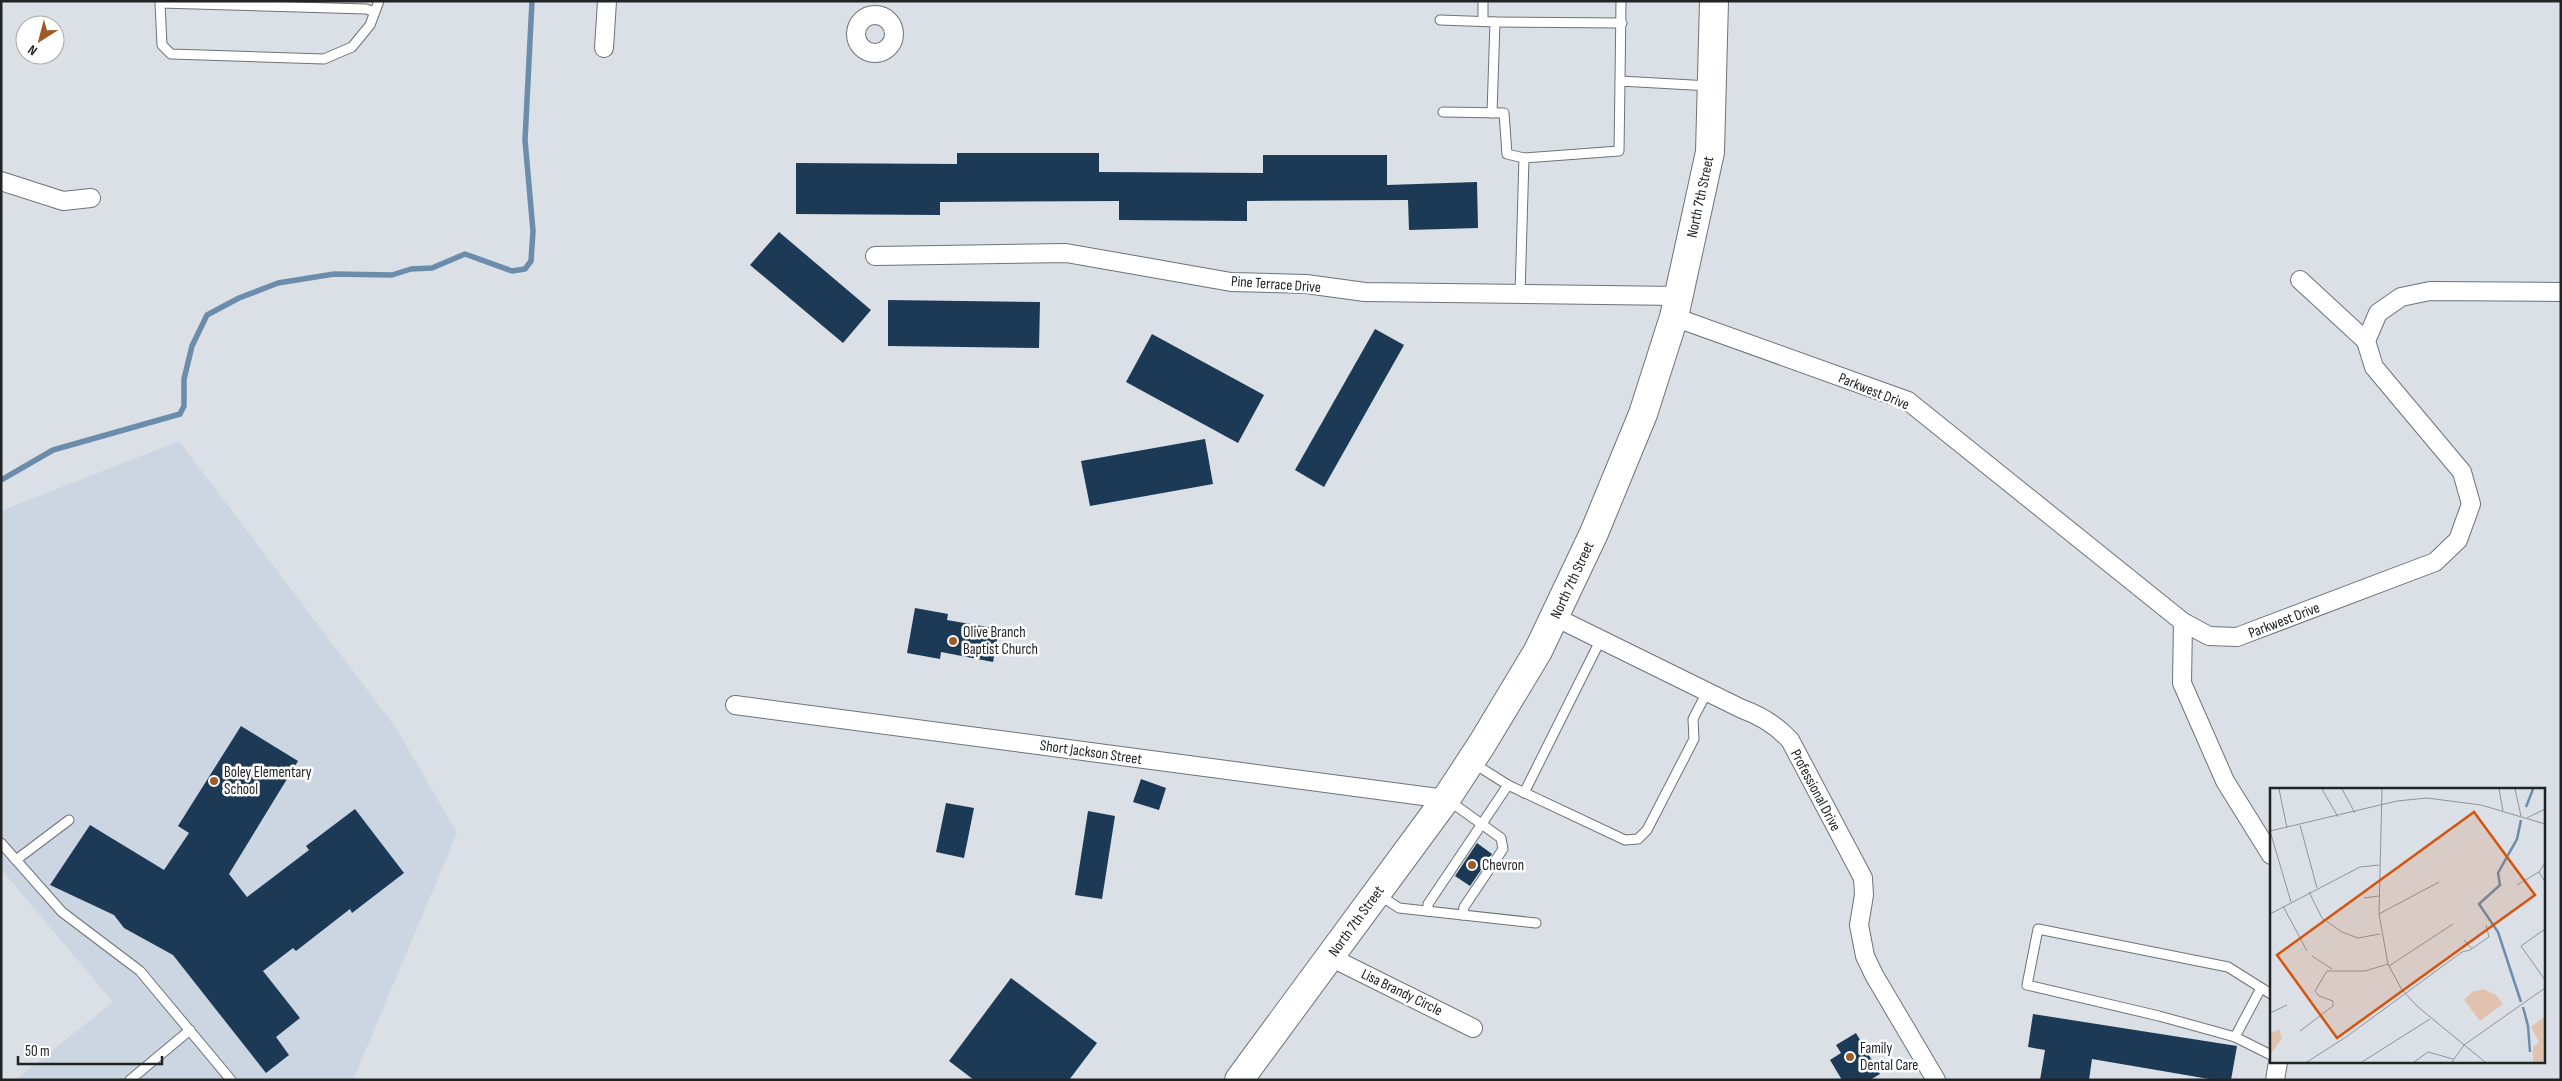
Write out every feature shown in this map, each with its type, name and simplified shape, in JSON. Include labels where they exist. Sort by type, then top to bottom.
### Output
[{"type":"main road","name":"North 7th Street","points":[[1239,1080],[1377,893],[1470,762],[1519,684],[1555,618],[1594,533],[1643,414],[1677,306],[1710,152],[1714,1]]},
{"type":"street","points":[[604,48],[607,1]]},
{"type":"street","points":[[1,181],[63,201],[91,198]]},
{"type":"street","name":"Pine Terrace Drive","points":[[875,256],[1066,253],[1231,282],[1306,284],[1365,292],[1520,294],[1677,306]]},
{"type":"street","points":[[2300,280],[2366,341],[2378,313],[2401,297],[2430,291],[2561,292]]},
{"type":"street","name":"Parkwest Drive","points":[[1677,306],[1908,401],[2183,622],[2209,636],[2237,637],[2435,562],[2458,540],[2471,504],[2462,472],[2374,367],[2366,341]]},
{"type":"street","name":"Professional Drive","points":[[1555,618],[1707,692],[1761,716],[1772,723],[1790,740],[1863,878],[1864,896],[1859,925],[1865,956],[1936,1080]]},
{"type":"street","points":[[2183,622],[2182,683],[2225,781],[2270,853]]},
{"type":"street","name":"Short Jackson Street","points":[[735,705],[1446,798]]},
{"type":"street","name":"Lisa Brandy Circle","points":[[1330,957],[1473,1028]]},
{"type":"street","points":[[2275,1080],[2278,1064]]},
{"type":"lane","points":[[375,12],[366,9],[160,2],[162,45],[171,54],[324,60],[352,47],[370,25],[375,12],[379,1]]},
{"type":"lane","points":[[1483,1],[1483,21]]},
{"type":"lane","points":[[1442,112],[1504,114],[1508,154],[1524,158],[1619,151],[1621,1]]},
{"type":"lane","points":[[1440,20],[1622,23]]},
{"type":"lane","points":[[1492,113],[1495,22]]},
{"type":"lane","points":[[1620,81],[1712,86]]},
{"type":"lane","points":[[1520,294],[1524,158]]},
{"type":"lane","points":[[1524,793],[1601,639]]},
{"type":"lane","points":[[1470,762],[1508,785],[1625,840],[1638,839],[1647,830],[1694,739],[1692,719],[1707,692]]},
{"type":"lane","points":[[1428,911],[1428,904],[1508,785]]},
{"type":"lane","points":[[1446,798],[1501,838],[1503,849],[1464,907],[1464,914]]},
{"type":"lane","points":[[16,860],[69,820]]},
{"type":"lane","points":[[1,843],[62,912],[140,971],[230,1080]]},
{"type":"lane","points":[[1377,893],[1399,908],[1536,923]]},
{"type":"lane","points":[[2270,993],[2228,967],[2038,929],[2027,985],[2159,1016],[2235,1037],[2270,1054]]},
{"type":"lane","points":[[2235,1037],[2262,988]]},
{"type":"lane","points":[[130,1080],[190,1030]]},
{"type":"shaded area","name":"Boley Elementary School","points":[[179,441],[396,728],[457,833],[353,1080],[15,1080],[113,1002],[1,869],[1,511]]},
{"type":"building","points":[[957,153],[1099,153],[1099,172],[1263,173],[1263,155],[1387,155],[1387,185],[1477,182],[1478,228],[1409,230],[1408,200],[1247,201],[1247,221],[1119,220],[1119,201],[940,202],[940,215],[796,214],[796,163],[957,164]]},
{"type":"building","points":[[779,232],[871,310],[843,343],[750,265]]},
{"type":"building","points":[[888,300],[1040,302],[1039,348],[888,346]]},
{"type":"building","points":[[1375,329],[1404,345],[1324,487],[1295,470]]},
{"type":"building","points":[[1152,334],[1264,395],[1238,443],[1126,382]]},
{"type":"building","points":[[1205,439],[1213,484],[1090,506],[1081,461]]},
{"type":"building","name":"Olive Branch Baptist Church","points":[[915,608],[948,614],[947,620],[999,629],[993,662],[941,652],[940,659],[907,653]]},
{"type":"building","points":[[241,726],[298,761],[229,874],[247,897],[309,850],[306,846],[355,809],[404,873],[352,913],[350,909],[296,951],[293,948],[263,971],[300,1018],[276,1037],[289,1055],[266,1073],[173,955],[124,928],[114,915],[50,885],[90,825],[164,870],[189,833],[178,826]]},
{"type":"building","points":[[1141,779],[1166,788],[1159,810],[1133,802]]},
{"type":"building","points":[[946,803],[974,808],[964,858],[936,852]]},
{"type":"building","points":[[1088,811],[1115,816],[1102,899],[1075,895]]},
{"type":"building","points":[[1477,843],[1492,854],[1470,886],[1455,876]]},
{"type":"building","points":[[1011,978],[1097,1043],[1069,1080],[974,1080],[949,1061]]},
{"type":"building","points":[[2033,1014],[2237,1046],[2231,1080],[2215,1080],[2092,1059],[2089,1080],[2040,1080],[2045,1050],[2028,1047]]},
{"type":"building","name":"Family Dental Care","points":[[1856,1033],[1880,1074],[1870,1080],[1842,1080],[1830,1060],[1841,1053],[1836,1045]]},
{"type":"waterway","points":[[1,480],[53,450],[180,414],[184,406],[184,379],[192,346],[207,315],[239,298],[278,283],[334,274],[392,275],[411,269],[432,268],[465,254],[512,271],[525,269],[531,261],[533,231],[525,140],[532,1]]},
{"type":"place","name":"Olive Branch Baptist Church","points":[[953,641]]},
{"type":"place","name":"Boley Elementary School","points":[[214,781]]},
{"type":"place","name":"Chevron","points":[[1472,865]]},
{"type":"place","name":"Family Dental Care","points":[[1850,1057]]}]
